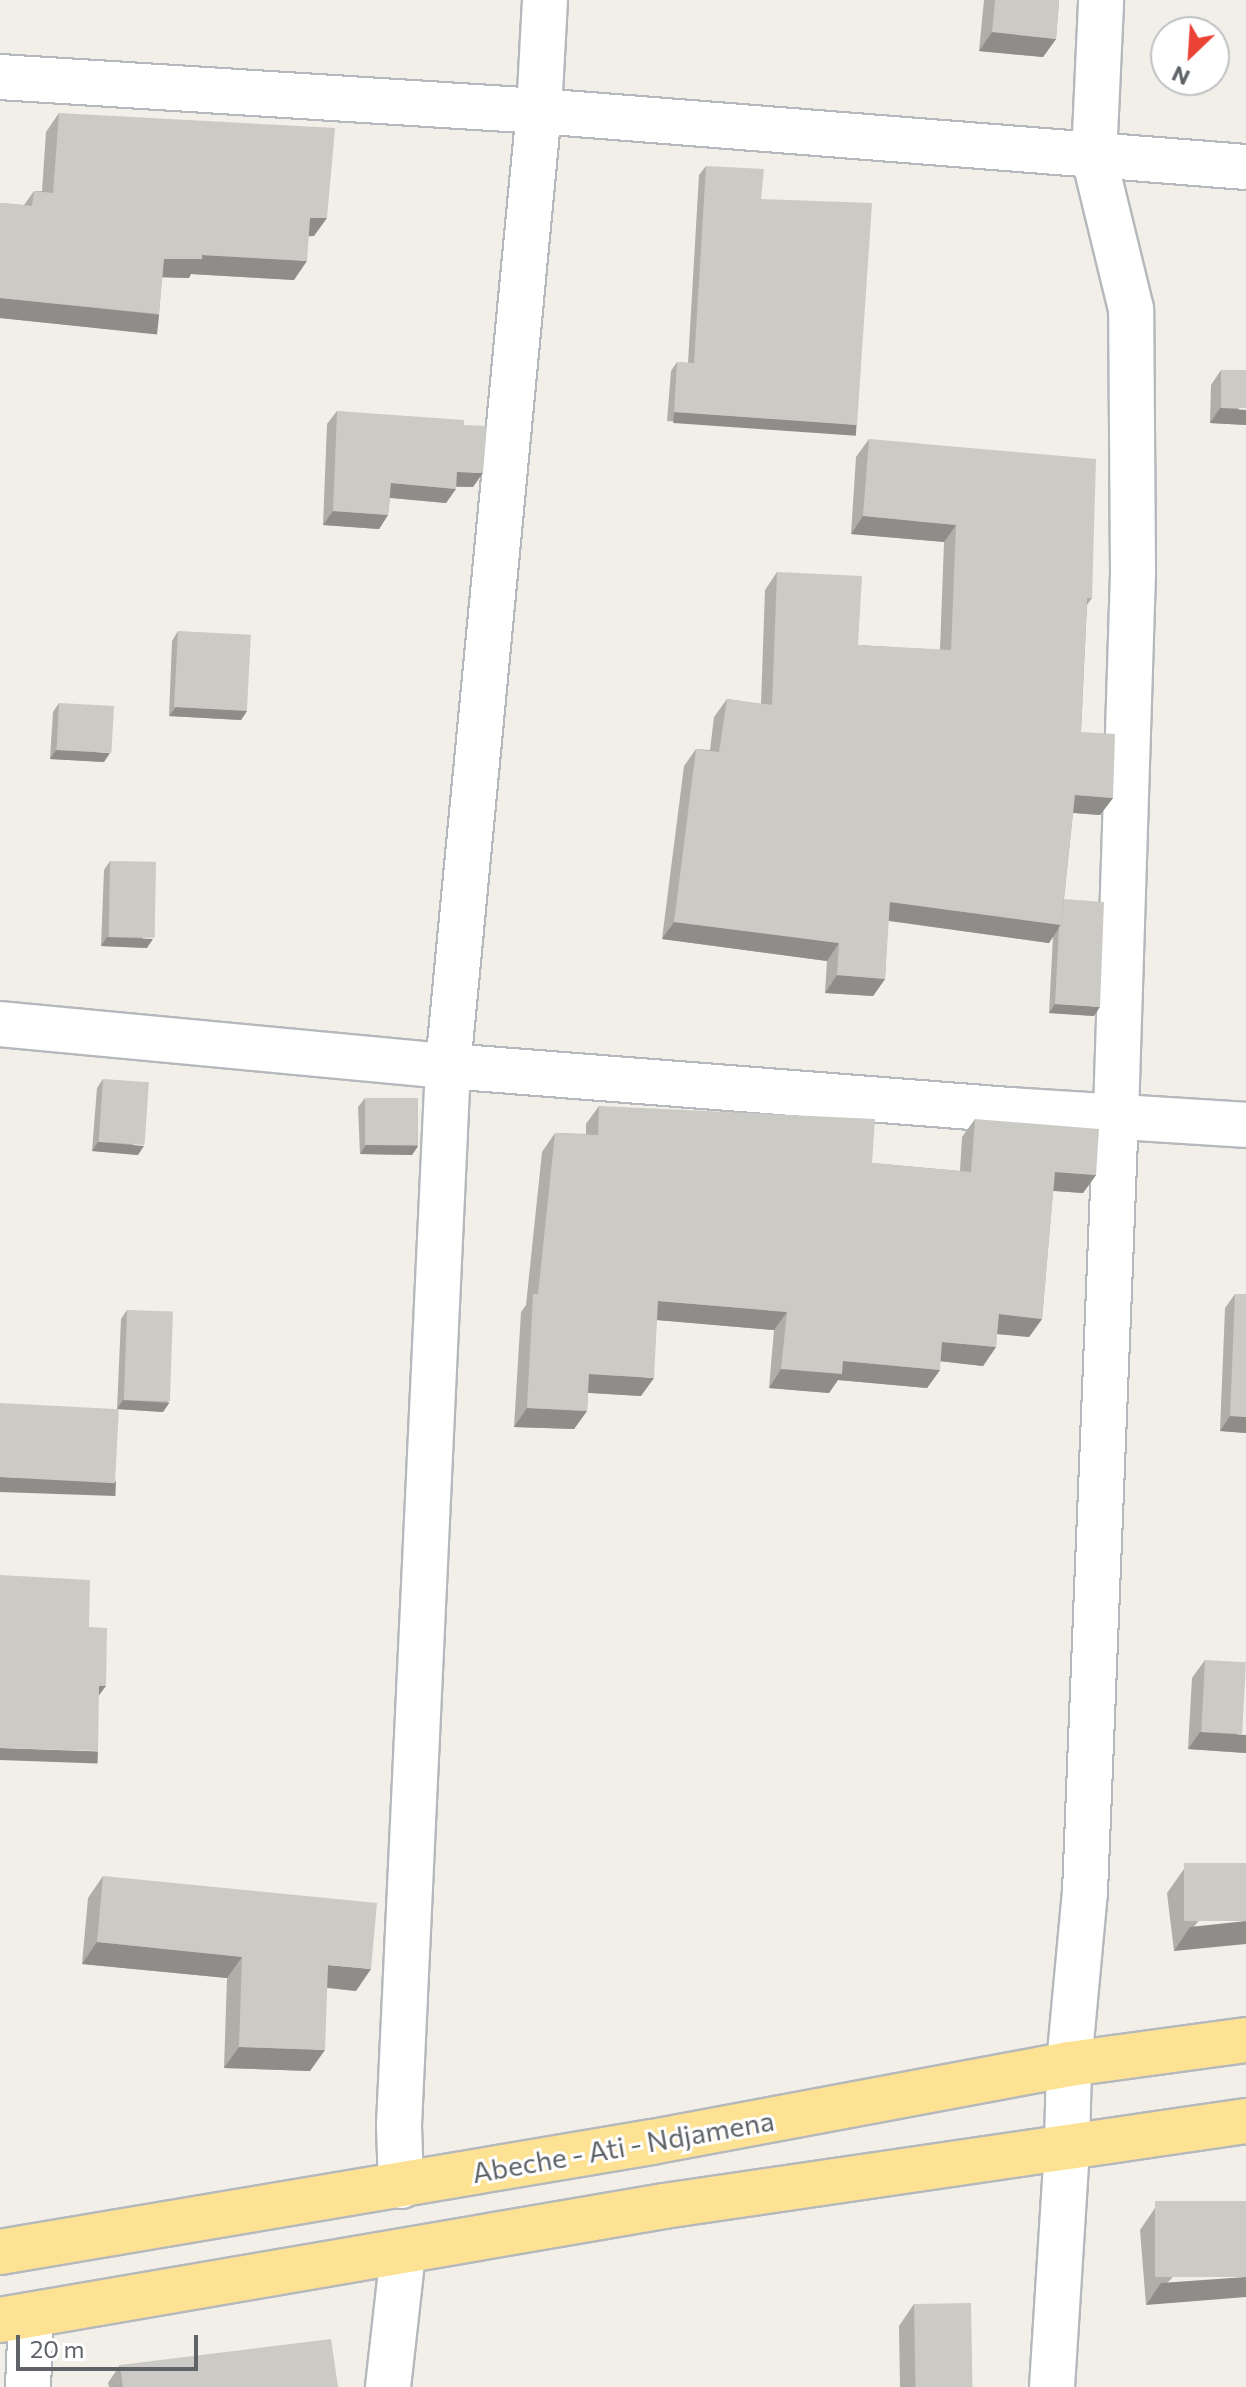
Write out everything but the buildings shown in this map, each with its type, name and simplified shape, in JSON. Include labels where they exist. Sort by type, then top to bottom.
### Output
[{"type":"highway","name":"Abeche - Ati - Ndjamena","points":[[0,2252],[401,2186],[1069,2064],[1246,2040]]},
{"type":"highway","points":[[16,2317],[403,2254],[664,2206],[1246,2121]]},
{"type":"street","points":[[401,2186],[399,2125],[448,1066],[539,111],[545,0]]},
{"type":"street","points":[[1052,2387],[1069,2064],[1085,1892],[1116,1114],[1133,572],[1134,358],[1131,309],[1094,157],[1101,0]]},
{"type":"street","points":[[0,77],[539,111],[1246,167]]},
{"type":"street","points":[[0,1024],[448,1066],[1010,1110],[1116,1114],[1246,1125]]},
{"type":"street","points":[[388,2387],[403,2254]]},
{"type":"street","points":[[16,2317],[28,2387]]}]
